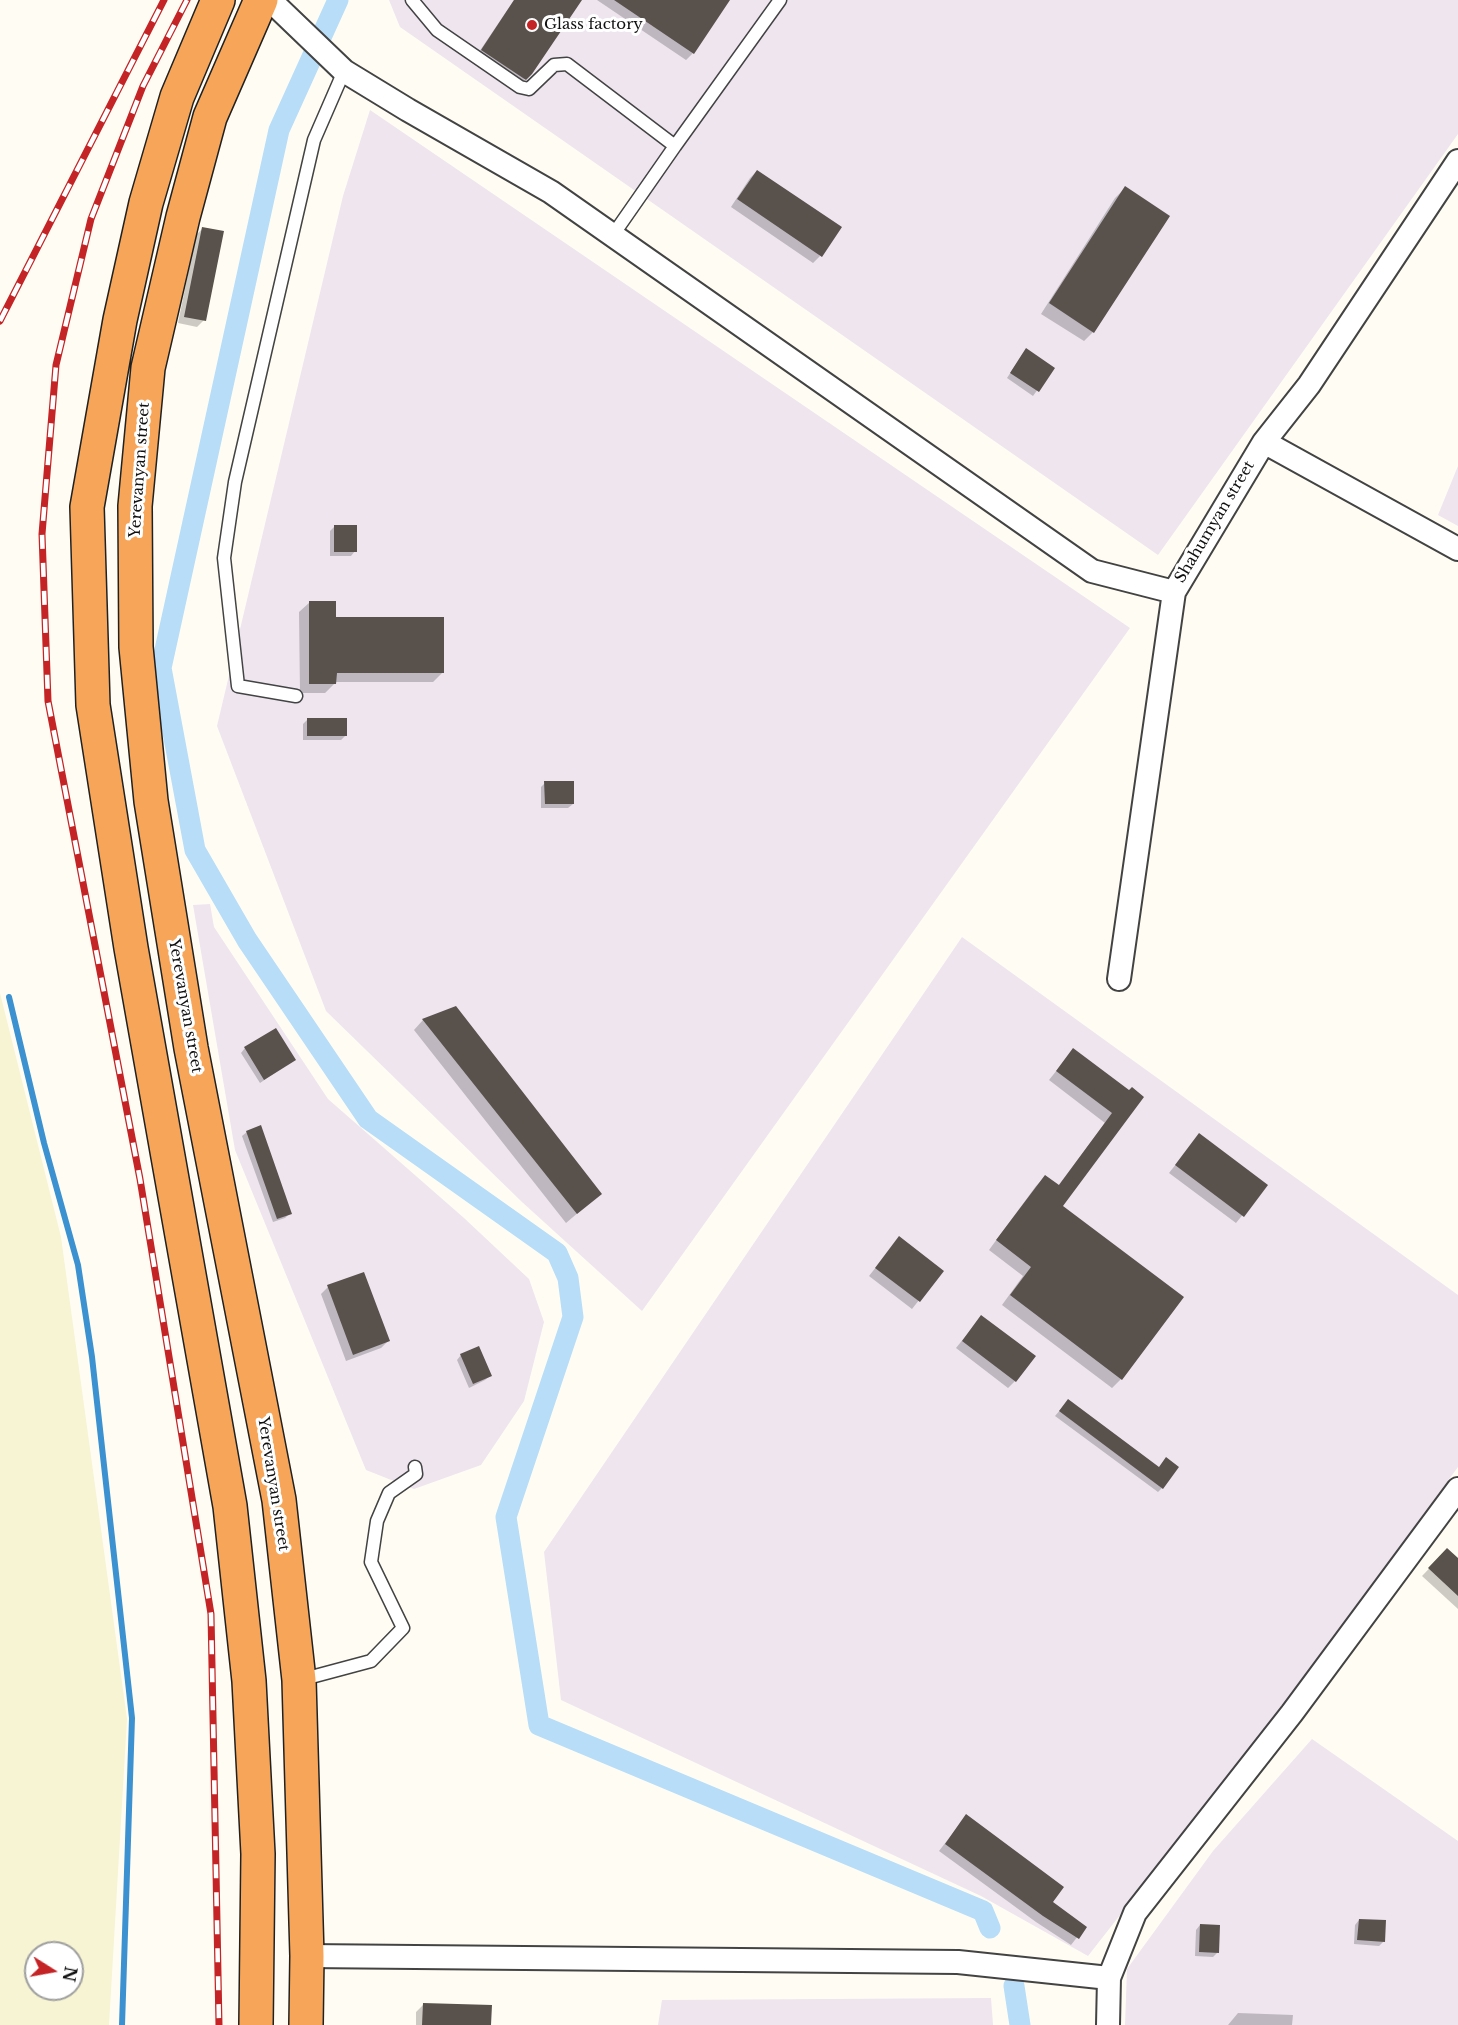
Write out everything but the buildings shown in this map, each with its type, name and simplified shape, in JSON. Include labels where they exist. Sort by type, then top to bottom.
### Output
[{"type":"highway","points":[[218,0],[177,97],[146,203],[120,321],[87,507],[93,705],[131,948],[230,1506],[250,1692],[258,1854],[256,2025]]},
{"type":"highway","name":"Yerevanyan street","points":[[261,0],[210,117],[183,217],[148,368],[135,506],[136,647],[151,801],[191,1048],[279,1500],[299,1680],[307,1956],[306,2025]]},
{"type":"street","points":[[270,0],[339,65],[408,110],[551,192],[1092,571],[1174,592]]},
{"type":"street","name":"Shahumyan street","points":[[1119,979],[1174,592],[1264,442],[1309,385],[1458,161]]},
{"type":"street","points":[[1264,442],[1458,549]]},
{"type":"street","points":[[1108,2025],[1109,1978],[1135,1913],[1292,1713],[1458,1489]]},
{"type":"street","points":[[307,1956],[958,1962],[1109,1978]]},
{"type":"lane","points":[[412,0],[436,30],[520,87],[529,89],[554,65],[567,64],[675,146]]},
{"type":"lane","points":[[613,235],[780,0]]},
{"type":"lane","points":[[296,696],[238,686],[224,558],[235,482],[314,140],[339,65]]},
{"type":"lane","points":[[299,1680],[371,1661],[403,1628],[371,1562],[377,1521],[389,1493],[416,1474],[415,1467]]},
{"type":"shaded area","points":[[389,0],[1458,0],[1458,134],[1158,555],[400,27]]},
{"type":"shaded area","points":[[370,110],[1130,628],[642,1311],[522,1202],[326,1011],[217,726],[343,196]]},
{"type":"shaded area","points":[[1458,466],[1458,526],[1438,515]]},
{"type":"shaded area","points":[[210,904],[214,927],[328,1099],[464,1218],[529,1279],[544,1322],[524,1401],[481,1465],[414,1489],[366,1470],[235,1150],[193,905]]},
{"type":"shaded area","points":[[962,937],[1458,1295],[1458,1467],[1273,1719],[1088,1956],[981,1896],[561,1700],[544,1552]]},
{"type":"shaded area","points":[[0,993],[61,1237],[127,1719],[109,2025],[0,2025]]},
{"type":"shaded area","points":[[1312,1739],[1458,1841],[1458,2025],[1125,2025],[1127,1969],[1213,1851]]},
{"type":"shaded area","points":[[991,1998],[993,2025],[658,2025],[662,2000]]},
{"type":"waterway","points":[[338,0],[279,130],[161,668],[195,850],[247,940],[368,1119],[557,1253],[568,1278],[573,1317],[506,1517],[539,1725],[983,1911],[990,1928]]},
{"type":"waterway","points":[[9,997],[44,1143],[78,1265],[92,1357],[132,1718],[122,2025]]},
{"type":"waterway","points":[[1014,1986],[1020,2025]]},
{"type":"railway","points":[[0,321],[164,0]]},
{"type":"railway","points":[[187,0],[143,86],[91,219],[56,365],[42,534],[48,701],[140,1179],[211,1614],[219,2025]]},
{"type":"place","name":"Glass factory","points":[[532,25]]}]
